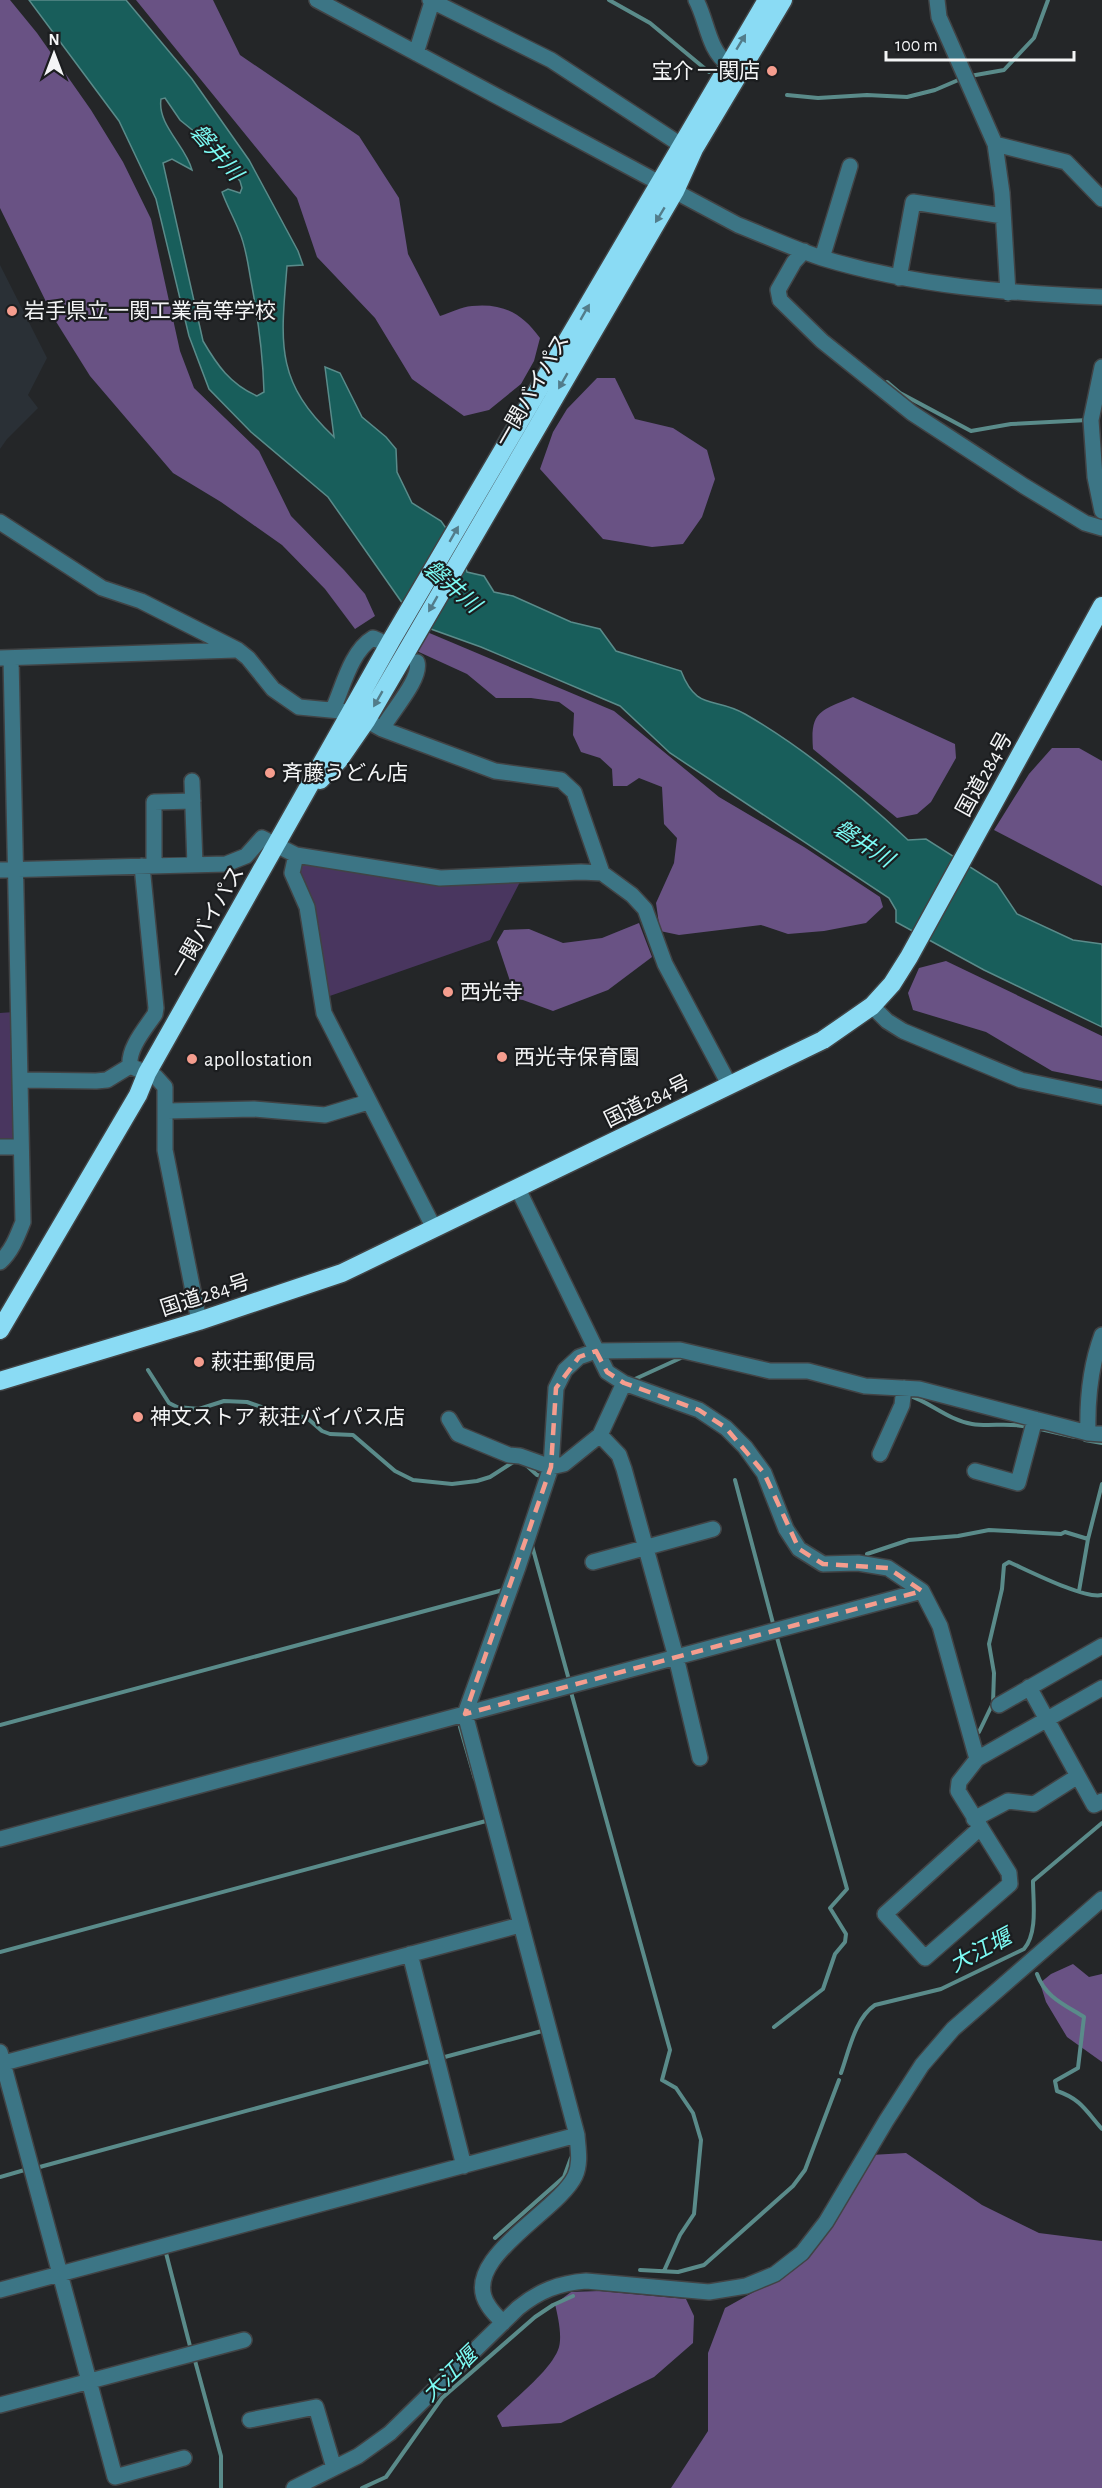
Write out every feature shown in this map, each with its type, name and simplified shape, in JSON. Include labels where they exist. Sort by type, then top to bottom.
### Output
[{"type":"highway","name":"一関バイパス","points":[[667,187],[681,145],[766,0]]},
{"type":"highway","name":"一関バイパス","points":[[0,1311],[130,1090],[138,1069],[276,846],[350,714],[399,648],[667,187],[694,149],[783,0]]},
{"type":"highway","name":"国道284号","points":[[0,1382],[199,1321],[342,1273],[823,1040],[872,1006],[892,984],[909,957],[1102,606]]},
{"type":"highway","name":"一関バイパス","points":[[0,1329],[138,1095],[138,1069]]},
{"type":"street","points":[[317,0],[738,225],[822,258],[899,278],[1008,292],[1102,297]]},
{"type":"street","points":[[696,0],[712,43],[721,59],[728,64]]},
{"type":"street","points":[[937,0],[939,17],[995,144],[1008,292]]},
{"type":"street","points":[[416,53],[431,1],[551,60],[681,145]]},
{"type":"street","points":[[995,144],[1066,162],[1102,199]]},
{"type":"street","points":[[822,258],[850,166]]},
{"type":"street","points":[[899,278],[913,202],[1003,216]]},
{"type":"street","points":[[804,251],[794,262],[778,290],[780,300],[822,341],[912,413],[1023,486],[1085,523],[1102,528]]},
{"type":"street","points":[[1102,367],[1091,420],[1095,477],[1102,511]]},
{"type":"street","points":[[0,522],[102,588],[141,601],[238,650],[248,658],[273,689],[284,699],[299,707],[350,714],[382,729],[495,771],[561,780],[574,792],[602,873]]},
{"type":"street","points":[[382,729],[412,684],[419,669],[399,648]]},
{"type":"street","points":[[0,1262],[12,1249],[23,1222],[20,1080],[8,869],[5,658],[238,650]]},
{"type":"street","points":[[192,781],[195,865]]},
{"type":"street","points":[[193,801],[154,802],[148,866],[156,1008],[155,1014],[129,1059],[138,1069],[156,1077],[165,1088],[165,1150],[199,1321]]},
{"type":"street","points":[[8,869],[226,864],[236,862],[246,856],[262,838],[296,855],[440,878],[602,873],[632,895],[645,909],[665,964],[730,1086]]},
{"type":"street","points":[[296,855],[292,873],[307,907],[324,1013],[434,1228]]},
{"type":"street","points":[[872,1006],[887,1021],[903,1031],[1021,1080],[1102,1097]]},
{"type":"street","points":[[20,1080],[107,1080],[138,1069]]},
{"type":"street","points":[[166,1111],[254,1109],[325,1115],[368,1102]]},
{"type":"street","points":[[0,1147],[21,1147]]},
{"type":"street","points":[[518,1189],[607,1372],[624,1383],[699,1410],[726,1428],[745,1447],[764,1473],[786,1529],[799,1549],[823,1564],[858,1563],[888,1568],[922,1591],[940,1626],[977,1759]]},
{"type":"street","points":[[503,2323],[487,2305],[482,2286],[483,2275],[506,2245],[562,2194],[574,2177],[579,2154],[577,2135],[465,1714],[551,1467],[556,1388],[565,1370],[579,1356],[596,1351],[680,1350],[770,1371],[808,1371],[865,1386],[920,1389],[1095,1433],[1087,1400],[1094,1358],[1102,1335]]},
{"type":"street","points":[[449,1419],[458,1434],[509,1455],[520,1456],[551,1467],[564,1464],[600,1435],[624,1383]]},
{"type":"street","points":[[880,1454],[902,1405],[904,1388]]},
{"type":"street","points":[[975,1471],[1018,1483],[1035,1419]]},
{"type":"street","points":[[600,1435],[619,1455],[676,1657],[700,1758]]},
{"type":"street","points":[[593,1562],[713,1529]]},
{"type":"street","points":[[0,1839],[922,1591]]},
{"type":"street","points":[[999,1704],[1102,1646]]},
{"type":"street","points":[[1029,1688],[1094,1806],[1102,1801]]},
{"type":"street","points":[[1078,1776],[1034,1804],[1008,1801],[977,1824],[885,1914],[925,1958],[1010,1884],[1009,1873],[977,1824],[958,1791],[959,1782],[977,1759],[1102,1688]]},
{"type":"street","points":[[294,2488],[358,2456],[390,2433],[532,2296],[567,2283],[606,2282],[710,2292],[746,2286],[775,2274],[802,2253],[826,2222],[892,2111],[922,2065],[945,2038],[977,2007],[1102,1899]]},
{"type":"street","points":[[184,2458],[115,2477],[1,2060],[520,1925]]},
{"type":"street","points":[[410,1954],[464,2166]]},
{"type":"street","points":[[0,2290],[577,2135]]},
{"type":"street","points":[[0,2405],[244,2340]]},
{"type":"street","points":[[250,2420],[316,2407],[334,2468]]},
{"type":"highlighted area","points":[[596,1351],[607,1372],[624,1383],[699,1410],[726,1428],[764,1473],[799,1549],[823,1564],[888,1568],[922,1591],[465,1714],[551,1467],[556,1388],[579,1357]]},
{"type":"shaded area","points":[[0,0],[10,0],[37,33],[91,110],[123,162],[151,219],[180,351],[194,388],[259,451],[291,516],[365,594],[375,616],[355,629],[325,589],[282,545],[221,502],[173,473],[90,376],[55,320],[0,208]]},
{"type":"shaded area","points":[[136,0],[213,0],[240,55],[359,136],[399,198],[408,254],[440,316],[472,306],[493,306],[519,316],[540,338],[534,361],[521,384],[489,410],[464,416],[412,379],[375,318],[317,257],[297,198]]},
{"type":"shaded area","name":"岩手県立一関工業高等学校","points":[[0,265],[47,358],[28,395],[38,408],[0,449]]},
{"type":"shaded area","points":[[597,378],[615,378],[635,419],[673,428],[707,450],[715,479],[702,517],[683,544],[652,547],[603,539],[540,469],[553,432],[567,409]]},
{"type":"shaded area","points":[[427,632],[614,711],[719,797],[804,847],[880,897],[883,907],[866,923],[824,931],[788,934],[761,925],[679,935],[660,931],[656,903],[674,863],[677,838],[664,824],[662,787],[639,778],[627,786],[613,786],[612,769],[600,758],[581,752],[573,735],[574,713],[559,702],[531,698],[496,698],[467,674],[408,647]]},
{"type":"shaded area","points":[[853,697],[955,744],[956,758],[931,802],[917,814],[897,818],[813,749],[813,727],[820,714]]},
{"type":"shaded area","points":[[1052,748],[1079,748],[1102,761],[1102,886],[994,830],[1029,774]]},
{"type":"shaded area","points":[[299,861],[521,880],[490,940],[324,998],[297,874]]},
{"type":"shaded area","points":[[639,923],[652,957],[608,990],[553,1011],[516,999],[497,942],[504,930],[529,929],[563,943],[602,938]]},
{"type":"shaded area","points":[[946,961],[1102,1036],[1102,1081],[1052,1071],[986,1032],[913,1010],[908,993],[919,968]]},
{"type":"shaded area","points":[[14,1012],[16,1143],[0,1143],[0,1013]]},
{"type":"shaded area","points":[[1073,1964],[1089,1977],[1102,1974],[1102,2062],[1067,2037],[1046,2002],[1040,1983],[1051,1974]]},
{"type":"shaded area","points":[[906,2153],[982,2205],[1039,2233],[1102,2241],[1102,2488],[671,2488],[708,2431],[708,2353],[725,2308],[786,2274],[871,2155]]},
{"type":"shaded area","points":[[600,2291],[686,2299],[694,2316],[693,2343],[654,2377],[561,2423],[502,2427],[497,2416],[539,2376],[558,2350],[560,2334],[555,2304],[571,2292]]},
{"type":"water","name":"磐井川","points":[[29,0],[126,0],[192,79],[249,160],[298,251],[303,265],[287,266],[283,317],[286,359],[291,378],[300,397],[334,437],[325,367],[340,373],[362,417],[386,437],[396,449],[397,472],[412,503],[441,521],[460,548],[467,572],[484,576],[494,592],[513,596],[571,622],[600,629],[616,651],[681,671],[687,684],[700,698],[745,714],[788,741],[850,788],[908,840],[926,839],[997,884],[1017,914],[1073,940],[1102,944],[1102,1027],[984,970],[896,922],[896,910],[889,898],[670,753],[620,706],[481,647],[417,624],[328,497],[251,432],[209,389],[189,336],[156,199],[119,121]],"holes":[[[165,98],[180,120],[201,137],[240,181],[242,188],[240,193],[228,189],[222,192],[243,243],[254,295],[264,392],[257,396],[239,386],[225,373],[203,341],[163,163],[172,159],[192,170],[163,118],[161,99]]]},
{"type":"waterway","points":[[609,0],[650,23],[709,72]]},
{"type":"waterway","points":[[970,76],[1004,70],[1034,38],[1048,0]]},
{"type":"waterway","points":[[787,95],[818,98],[867,95],[907,97],[935,90],[963,78]]},
{"type":"waterway","points":[[887,382],[900,393],[971,431],[1011,424],[1088,420]]},
{"type":"waterway","points":[[635,1379],[683,1357]]},
{"type":"waterway","points":[[148,1370],[169,1403],[177,1407],[199,1409],[224,1401],[247,1402],[287,1416],[306,1417],[322,1431],[330,1434],[353,1435],[395,1471],[413,1480],[452,1484],[477,1481],[490,1477],[515,1461]]},
{"type":"waterway","points":[[908,1395],[963,1422],[1028,1427]]},
{"type":"waterway","points":[[1036,1428],[1075,1437]]},
{"type":"waterway","points":[[1085,1440],[1102,1443]]},
{"type":"waterway","points":[[525,1464],[537,1475],[542,1476]]},
{"type":"waterway","points":[[735,1480],[774,1627]]},
{"type":"waterway","points":[[1079,1591],[1088,1539],[1102,1484]]},
{"type":"waterway","points":[[867,1554],[909,1540],[958,1536],[989,1530],[1061,1534],[1065,1532],[1088,1539]]},
{"type":"waterway","points":[[531,1542],[569,1680]]},
{"type":"waterway","points":[[979,1732],[993,1703],[994,1673],[989,1644],[1002,1589],[1004,1565],[1009,1562],[1070,1589],[1102,1595]]},
{"type":"waterway","points":[[0,1725],[503,1590]]},
{"type":"waterway","points":[[774,2027],[823,1989],[835,1954],[845,1942],[846,1934],[830,1908],[847,1889],[776,1634]]},
{"type":"waterway","points":[[571,1692],[670,2050],[662,2080],[676,2088],[693,2113],[701,2140],[694,2214],[680,2235],[664,2271]]},
{"type":"waterway","points":[[460,1727],[475,1779]]},
{"type":"waterway","points":[[0,1952],[486,1821]]},
{"type":"waterway","name":"大江堰","points":[[841,2073],[858,2026],[862,2018],[875,2005],[941,1989],[1024,1949],[1033,1926],[1033,1881],[1102,1823]]},
{"type":"waterway","points":[[1037,1974],[1050,1995],[1084,2017],[1078,2068],[1055,2081],[1057,2091],[1078,2102],[1102,2129]]},
{"type":"waterway","points":[[441,2058],[542,2031]]},
{"type":"waterway","points":[[36,2168],[434,2060]]},
{"type":"waterway","name":"大江堰","points":[[640,2270],[678,2272],[704,2265],[793,2186],[805,2170],[839,2080]]},
{"type":"waterway","points":[[495,2238],[564,2177],[571,2158]]},
{"type":"waterway","points":[[0,2177],[28,2169]]},
{"type":"waterway","points":[[166,2253],[191,2350]]},
{"type":"waterway","name":"大江堰","points":[[362,2488],[386,2477],[442,2398],[535,2317],[573,2296]]},
{"type":"waterway","points":[[194,2357],[221,2456],[221,2488]]},
{"type":"place","name":"宝介 一関店","points":[[772,71]]},
{"type":"place","name":"岩手県立一関工業高等学校","points":[[12,311]]},
{"type":"place","name":"斉藤うどん店","points":[[270,773]]},
{"type":"place","name":"西光寺","points":[[448,992]]},
{"type":"place","name":"西光寺保育園","points":[[502,1057]]},
{"type":"place","name":"apollostation","points":[[192,1059]]},
{"type":"place","name":"萩荘郵便局","points":[[199,1362]]},
{"type":"place","name":"神文ストア 萩荘バイパス店","points":[[138,1417]]}]
